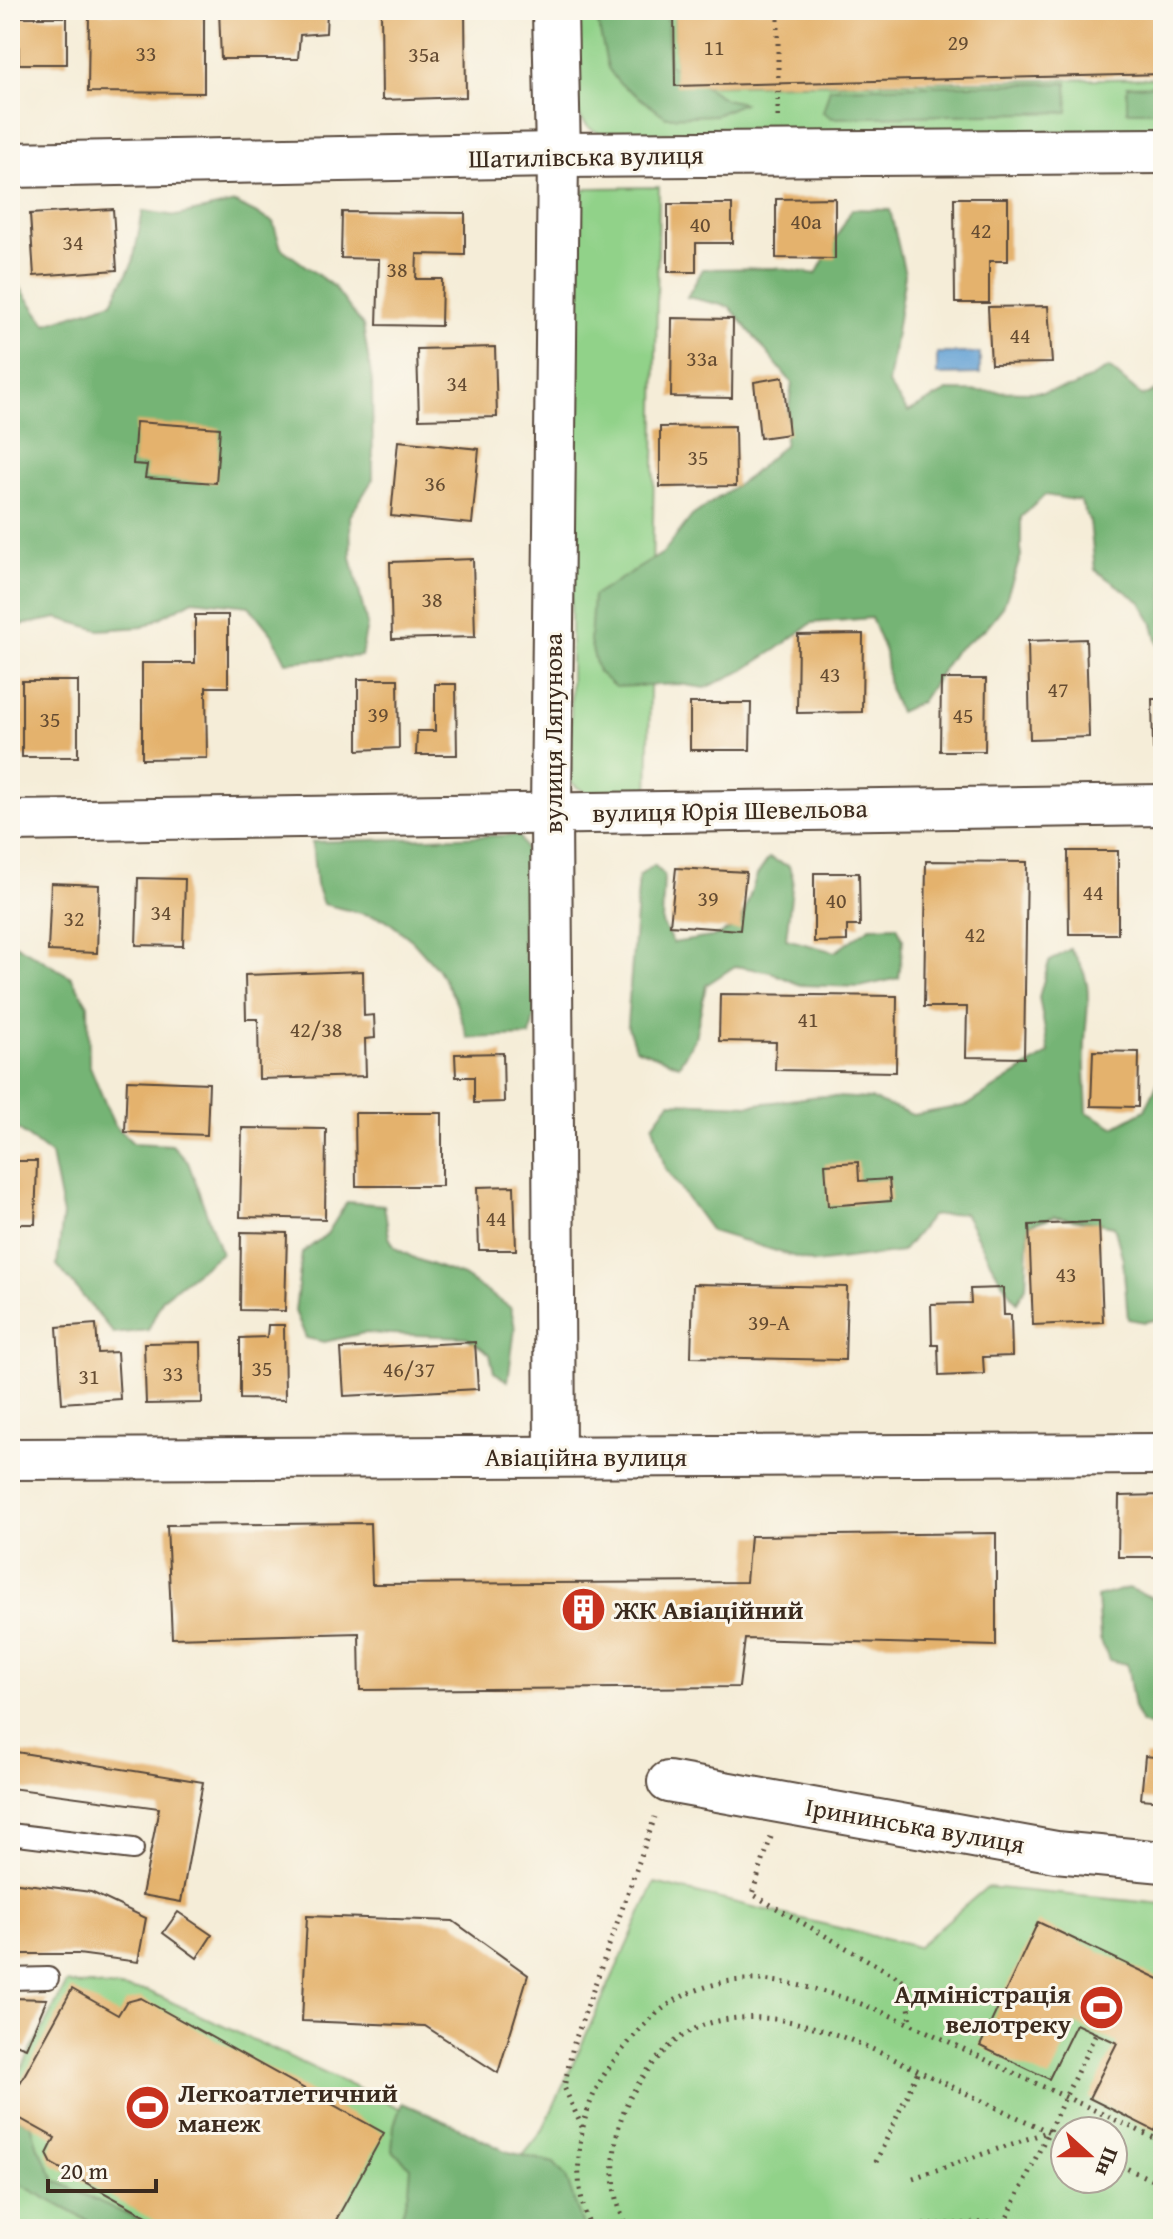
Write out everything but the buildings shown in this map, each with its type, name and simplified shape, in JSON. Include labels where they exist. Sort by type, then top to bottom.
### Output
[{"type":"street","name":"вулиця Ляпунова","points":[[555,10],[558,155],[551,812],[555,1456]]},
{"type":"street","name":"Шатилівська вулиця","points":[[10,165],[558,155],[1163,151]]},
{"type":"street","name":"вулиця Юрія Шевельова","points":[[10,821],[1163,805]]},
{"type":"street","name":"Авіаційна вулиця","points":[[10,1459],[1163,1454]]},
{"type":"street","name":"Ірининська вулиця","points":[[668,1782],[1056,1852],[1163,1862]]},
{"type":"lane","points":[[10,1834],[133,1849]]},
{"type":"lane","points":[[10,1979],[48,1978]]},
{"type":"path","points":[[777,124],[778,10]]},
{"type":"path","points":[[582,2127],[564,2087],[573,2046],[668,1782]]},
{"type":"path","points":[[783,1801],[752,1894],[906,1982],[911,2024]]},
{"type":"path","points":[[591,2229],[581,2188],[579,2158],[582,2127],[606,2070],[650,2017],[669,2002],[720,1982],[775,1982],[838,1996],[911,2024],[1163,2142]]},
{"type":"path","points":[[628,2229],[616,2192],[614,2164],[625,2106],[656,2058],[697,2028],[718,2021],[766,2019],[843,2036],[1048,2132]]},
{"type":"path","points":[[891,2226],[1005,2222],[1096,2033]]},
{"type":"path","points":[[876,2162],[918,2071]]},
{"type":"path","points":[[913,2178],[1048,2132]]},
{"type":"path","points":[[1129,2169],[1163,2185]]},
{"type":"green space","points":[[569,10],[674,10],[676,86],[1163,78],[1163,131],[601,134],[589,128],[574,110]]},
{"type":"green space","points":[[595,10],[667,10],[669,64],[725,99],[743,103],[716,115],[666,117],[618,82],[608,68]]},
{"type":"green space","points":[[1067,83],[1068,112],[832,118],[823,112],[830,88]]},
{"type":"green space","points":[[1163,85],[1163,111],[1127,111],[1127,86]]},
{"type":"green space","points":[[659,187],[648,800],[597,796],[571,782],[571,201],[588,188]]},
{"type":"green space","points":[[235,203],[273,222],[281,248],[334,287],[363,326],[372,382],[373,479],[350,516],[351,557],[367,625],[361,656],[286,662],[272,634],[249,606],[193,600],[143,627],[99,630],[58,618],[10,627],[10,280],[14,279],[46,324],[112,302],[133,262],[143,211],[176,216]]},
{"type":"green space","points":[[852,209],[890,210],[905,274],[888,384],[908,412],[947,391],[1043,392],[1073,387],[1109,368],[1142,396],[1163,388],[1163,662],[1153,624],[1141,602],[1095,570],[1090,522],[1080,501],[1045,495],[1021,517],[1021,556],[1003,607],[986,628],[954,652],[921,702],[899,712],[889,688],[885,652],[871,618],[812,623],[742,671],[705,688],[679,684],[615,687],[598,672],[590,641],[593,596],[663,553],[692,516],[750,476],[784,445],[792,383],[730,307],[687,297],[703,269],[776,268],[816,274]]},
{"type":"green space","points":[[518,835],[529,867],[537,939],[537,1000],[530,1036],[468,1038],[454,997],[437,968],[413,941],[385,919],[323,904],[316,885],[312,842]]},
{"type":"green space","points":[[769,858],[789,866],[793,879],[786,939],[835,952],[870,927],[897,926],[903,939],[899,978],[860,987],[800,985],[771,972],[735,966],[706,985],[695,1038],[679,1065],[635,1048],[627,1024],[639,876],[654,865],[664,875],[662,923],[673,943],[717,936],[740,924],[757,875]]},
{"type":"green space","points":[[10,941],[71,977],[88,1005],[89,1064],[114,1125],[133,1143],[172,1145],[188,1162],[221,1253],[163,1298],[148,1330],[114,1334],[57,1265],[63,1215],[51,1155],[10,1123]]},
{"type":"green space","points":[[1070,949],[1087,983],[1087,1112],[1114,1127],[1145,1110],[1163,1072],[1163,1318],[1145,1322],[1128,1319],[1123,1260],[1114,1226],[1055,1216],[1029,1225],[1026,1287],[1017,1302],[995,1270],[964,1213],[931,1216],[902,1252],[815,1263],[711,1231],[665,1168],[653,1125],[670,1102],[750,1105],[820,1096],[871,1099],[913,1115],[968,1105],[1049,1053],[1039,997],[1049,962]]},
{"type":"green space","points":[[347,1202],[384,1205],[389,1237],[395,1248],[463,1276],[511,1308],[515,1328],[508,1381],[494,1372],[490,1354],[466,1337],[364,1333],[324,1342],[306,1338],[295,1311],[302,1253],[327,1234]]},
{"type":"green space","points":[[1128,1588],[1163,1602],[1163,1730],[1142,1724],[1134,1708],[1127,1664],[1109,1660],[1100,1639],[1097,1597]]},
{"type":"green space","points":[[655,1883],[917,1947],[987,1887],[1163,1904],[1163,2229],[10,2229],[10,2090],[67,1983],[148,1991],[517,2163],[542,2132]]},
{"type":"green space","points":[[402,2103],[505,2151],[554,2163],[566,2177],[584,2229],[371,2229],[400,2220],[409,2190],[411,2167],[392,2150],[394,2125]]},
{"type":"green space","points":[[10,2113],[31,2124],[38,2147],[56,2181],[157,2229],[103,2229],[10,2179]]},
{"type":"water","points":[[937,353],[980,353],[980,374],[937,375]]},
{"type":"place","name":"ЖК Авіаційний","points":[[583,1609]]},
{"type":"place","name":"Адміністрація велотреку","points":[[1102,2008]]},
{"type":"place","name":"Легкоатлетичний манеж","points":[[147,2107]]}]
